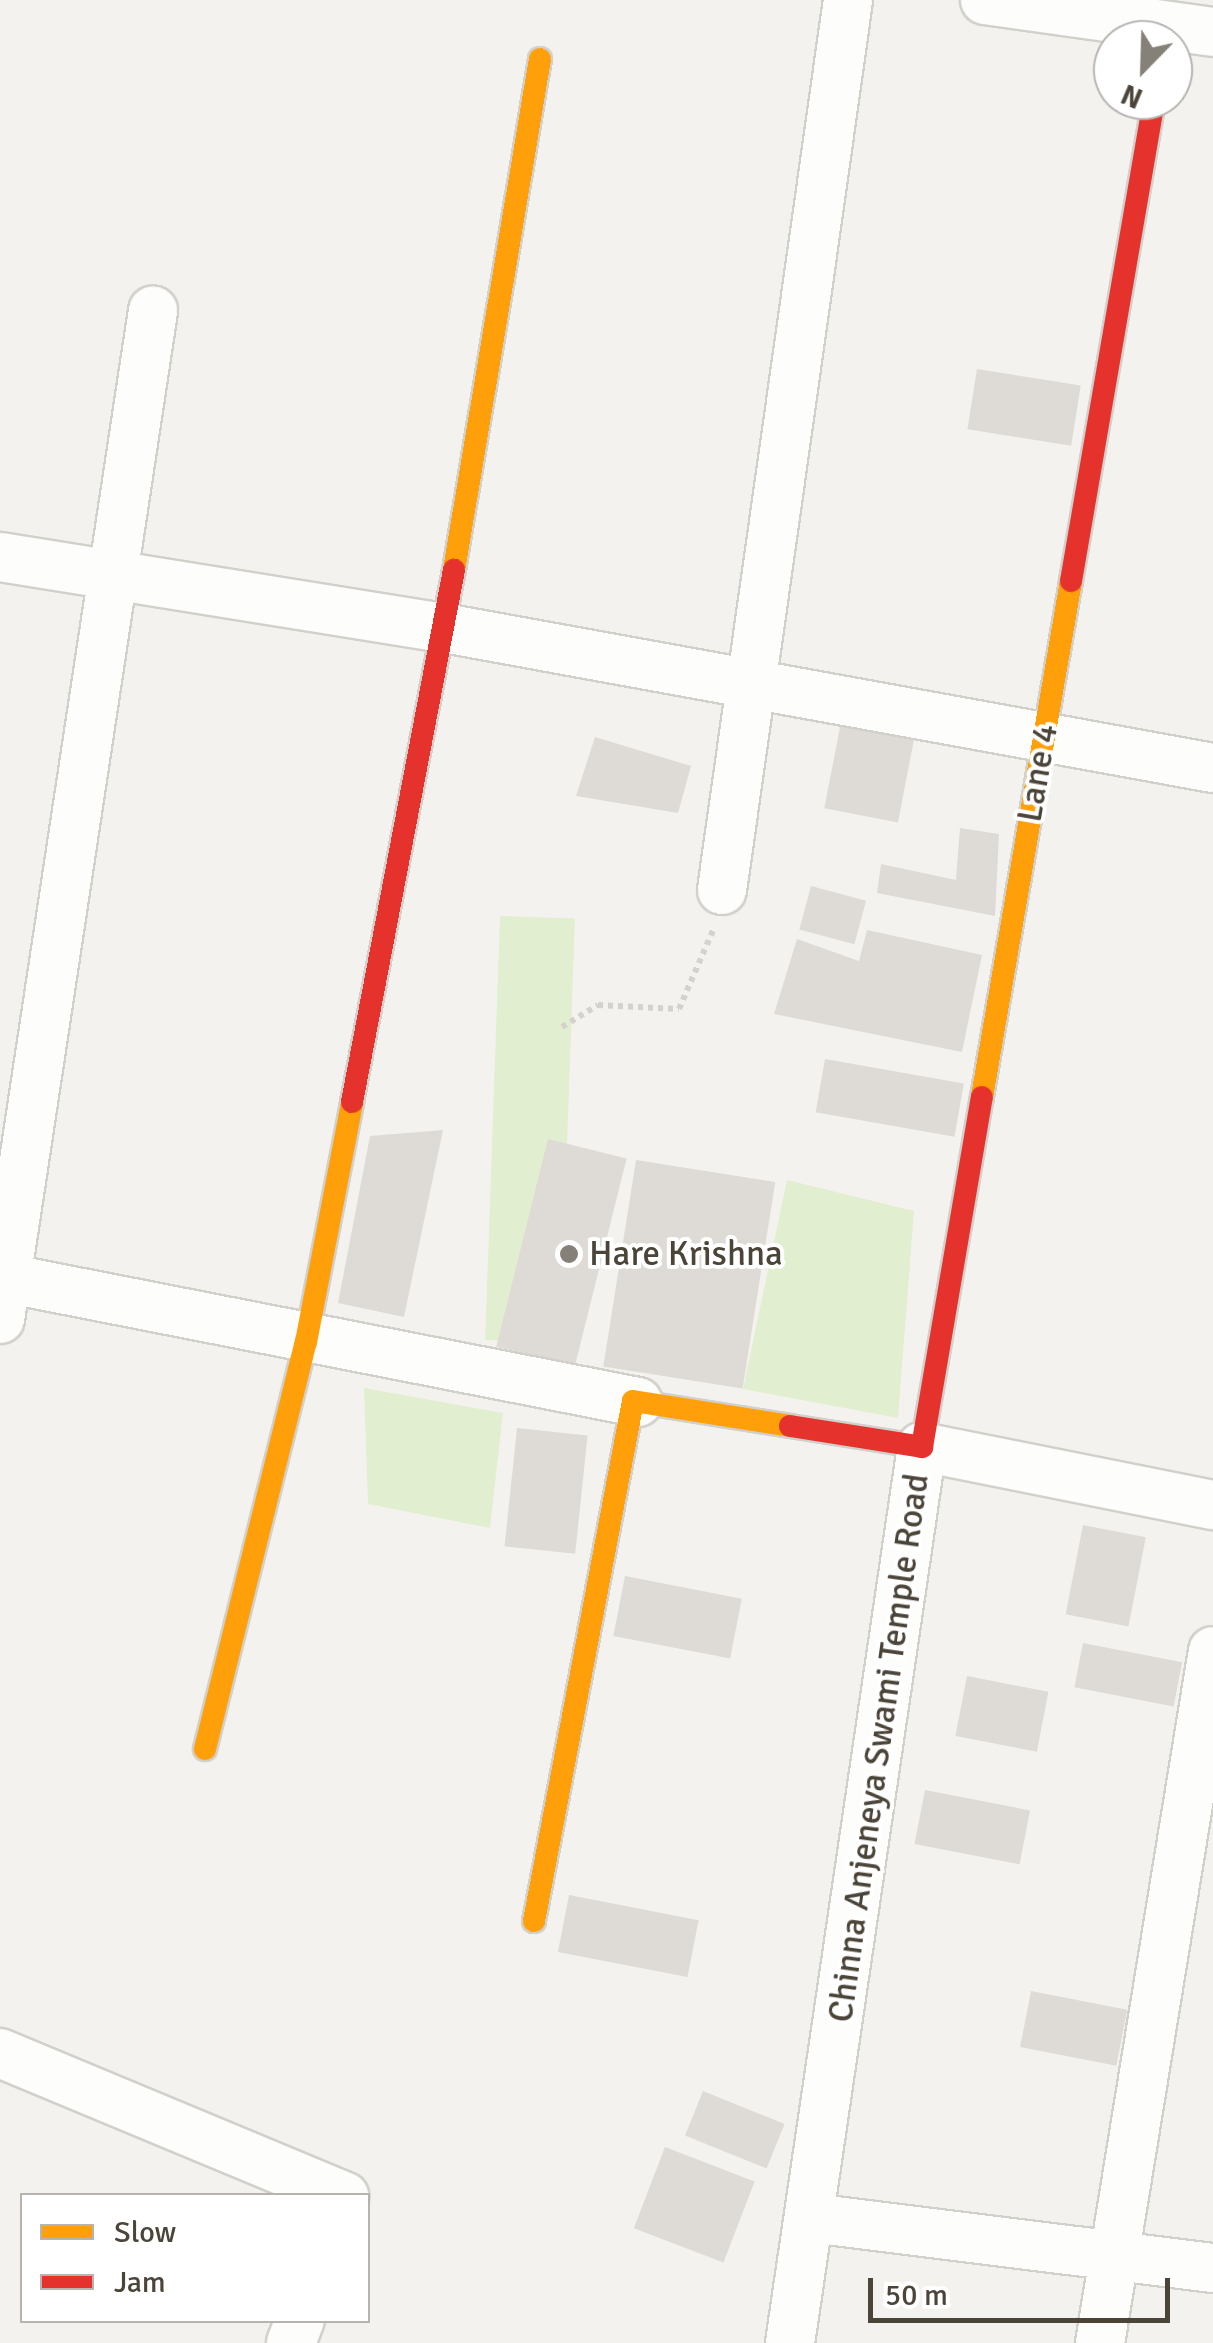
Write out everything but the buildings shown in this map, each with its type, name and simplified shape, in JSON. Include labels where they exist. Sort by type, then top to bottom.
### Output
[{"type":"street","points":[[719,905],[848,0]]},
{"type":"street","points":[[984,0],[1150,20]]},
{"type":"street","points":[[205,1749],[306,1342],[444,628],[540,59]]},
{"type":"street","name":"Lane 4","points":[[922,1447],[1151,120]]},
{"type":"street","points":[[152,311],[2,1291],[638,1402],[922,1447]]},
{"type":"street","points":[[0,557],[444,628],[1213,768]]},
{"type":"street","points":[[534,1921],[638,1402]]},
{"type":"street","name":"Chinna Anjeneya Swami Temple Road","points":[[790,2343],[922,1447],[1213,1505]]},
{"type":"street","points":[[1100,2343],[1213,1650]]},
{"type":"street","points":[[0,2053],[337,2193]]},
{"type":"street","points":[[811,2218],[1213,2268]]},
{"type":"path","points":[[562,1027],[598,1005],[679,1009],[702,968],[719,905]]},
{"type":"green space","points":[[500,916],[575,919],[560,1342],[485,1340]]},
{"type":"green space","points":[[787,1180],[914,1211],[898,1418],[743,1389]]},
{"type":"green space","points":[[364,1388],[503,1413],[490,1528],[368,1504]]},
{"type":"traffic: slow","points":[[454,570],[540,59]]},
{"type":"traffic: slow","points":[[982,1097],[1071,581]]},
{"type":"traffic: slow","points":[[205,1749],[306,1342],[352,1102]]},
{"type":"traffic: slow","points":[[534,1921],[633,1401],[790,1426]]},
{"type":"traffic: jam","points":[[1071,581],[1151,120]]},
{"type":"traffic: jam","points":[[352,1102],[454,570]]},
{"type":"traffic: jam","points":[[790,1426],[922,1447],[982,1097]]},
{"type":"place","name":"Hare Krishna","points":[[569,1254]]}]
